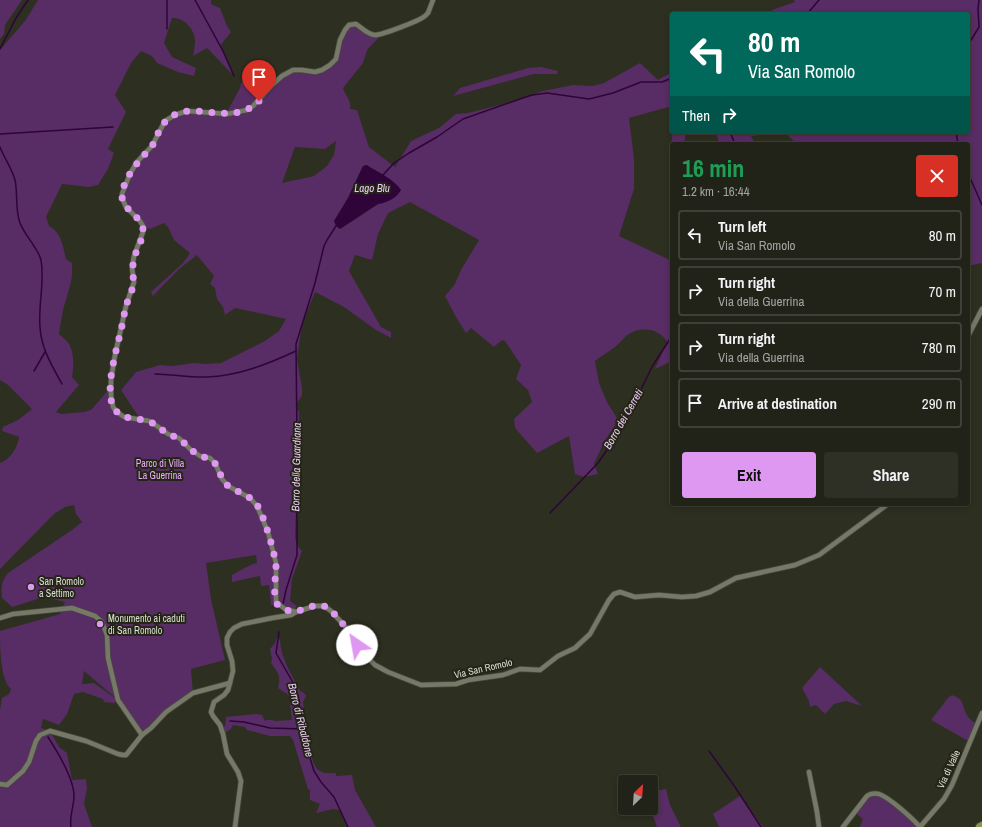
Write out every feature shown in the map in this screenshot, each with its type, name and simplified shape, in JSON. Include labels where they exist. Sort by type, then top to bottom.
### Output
[{"type":"street","points":[[296,612],[285,609],[276,602],[276,564],[268,532],[258,506],[250,498],[228,486],[222,479],[215,463],[210,458],[200,456],[190,450],[179,438],[168,434],[149,421],[124,417],[113,407],[111,380],[115,355],[126,306],[134,282],[132,268],[134,256],[143,232],[143,226],[126,207],[122,194],[130,174],[137,162],[152,146],[165,122],[175,114],[187,110],[227,114],[247,110],[253,106],[282,76],[294,70],[315,72],[330,65],[336,59],[340,40],[349,25],[356,24],[368,33],[374,35],[379,34],[421,19],[428,13],[433,0]]},
{"type":"street","points":[[970,332],[982,309]]},
{"type":"street","name":"Via San Romolo","points":[[230,683],[233,671],[232,661],[227,645],[227,638],[234,628],[242,624],[291,615],[315,606],[324,606],[331,611],[352,635],[362,652],[376,665],[393,674],[421,685],[456,684],[468,680],[503,675],[520,669],[540,670],[558,656],[575,648],[590,634],[609,600],[614,594],[620,592],[635,597],[660,595],[682,597],[696,596],[710,592],[736,578],[795,565],[819,555],[885,506]]},
{"type":"street","points":[[0,618],[13,614],[72,608],[95,616],[102,622],[107,635],[108,658],[118,700],[142,735]]},
{"type":"street","points":[[0,784],[7,785],[23,770],[29,762],[36,741],[40,735],[50,731],[86,741],[123,756],[130,751],[142,735],[166,712],[193,693],[230,683]]},
{"type":"street","points":[[230,683],[228,690],[224,695],[214,702],[211,712],[220,725],[227,754],[238,772],[241,781],[235,827]]},
{"type":"street","name":"Via di Valle","points":[[920,827],[944,799],[952,785],[982,713]]},
{"type":"street","points":[[809,772],[819,827]]},
{"type":"street","points":[[843,827],[867,796],[875,793],[884,796],[920,827]]},
{"type":"green space","points":[[0,0],[22,0],[5,25],[4,34],[0,39]]},
{"type":"green space","name":"Parco di Villa La Guerrina","points":[[38,0],[211,0],[211,4],[220,8],[231,32],[220,46],[234,76],[207,48],[193,56],[195,40],[193,31],[184,21],[172,18],[164,43],[172,57],[196,68],[194,76],[178,72],[157,63],[152,56],[141,51],[131,63],[115,95],[126,112],[108,149],[114,153],[108,169],[98,185],[89,187],[62,184],[46,217],[49,226],[57,232],[59,236],[63,245],[66,259],[72,263],[71,282],[59,334],[71,347],[73,360],[72,377],[79,385],[56,412],[61,414],[91,410],[111,387],[113,407],[124,417],[140,419],[121,390],[136,372],[160,365],[172,366],[194,363],[221,363],[265,341],[279,331],[286,319],[235,308],[225,315],[223,307],[217,299],[215,288],[210,284],[214,276],[197,255],[179,269],[153,296],[151,292],[183,263],[190,253],[174,240],[168,227],[164,223],[150,229],[143,226],[126,207],[122,194],[130,174],[152,146],[165,121],[187,111],[226,114],[240,88],[241,83],[257,75],[265,77],[272,85],[293,70],[315,72],[336,59],[340,40],[352,24],[368,33],[384,32],[367,50],[363,63],[343,88],[349,101],[350,109],[357,110],[369,147],[395,167],[411,141],[439,128],[456,114],[468,113],[508,103],[543,91],[573,85],[593,86],[604,83],[640,63],[658,80],[670,73],[670,107],[629,118],[634,159],[634,189],[619,236],[670,260],[670,362],[655,369],[667,342],[660,334],[650,330],[639,330],[629,334],[615,347],[595,361],[599,383],[607,402],[617,418],[614,427],[604,442],[594,464],[598,474],[584,477],[575,474],[569,436],[537,453],[515,428],[514,419],[532,402],[528,390],[516,379],[521,365],[505,341],[502,340],[494,347],[471,328],[466,333],[445,296],[455,284],[461,270],[479,240],[410,202],[388,213],[378,234],[372,260],[355,255],[349,271],[381,327],[391,332],[391,338],[376,330],[344,307],[315,292],[302,324],[297,359],[302,396],[296,404],[296,409],[299,411],[299,429],[303,443],[294,468],[297,483],[295,537],[297,545],[302,551],[292,579],[290,601],[297,606],[295,609],[271,605],[269,585],[261,586],[260,576],[232,582],[232,575],[257,563],[256,555],[206,563],[211,599],[225,660],[191,669],[193,693],[142,735],[118,700],[84,671],[82,684],[94,683],[115,698],[115,703],[104,702],[103,699],[83,692],[74,694],[67,714],[59,725],[43,719],[41,728],[50,731],[59,747],[67,753],[72,780],[86,779],[87,788],[84,804],[92,827],[0,827],[0,710],[2,698],[9,694],[11,689],[7,684],[3,670],[0,631],[60,614],[65,602],[44,597],[12,607],[2,598],[2,585],[8,573],[82,522],[76,514],[74,505],[65,507],[54,514],[0,569],[0,463],[13,453],[19,437],[2,431],[3,427],[18,420],[32,409],[8,385],[0,380],[0,50],[25,21]],"holes":[[[336,141],[334,155],[327,166],[314,176],[282,183],[295,147],[325,149]],[[363,166],[367,166],[399,187],[383,203],[378,204],[340,229],[334,221],[348,198]]]},
{"type":"green space","points":[[794,0],[982,0],[982,263],[970,266],[970,142],[795,142],[786,134],[970,134],[970,12],[772,12],[772,10],[795,2]]},
{"type":"green space","points":[[541,67],[558,71],[557,74],[534,74],[453,96],[460,88],[528,68]]},
{"type":"green space","points":[[673,134],[686,134],[684,142],[672,142]]},
{"type":"green space","points":[[716,134],[768,134],[751,136],[754,142],[718,142]]},
{"type":"green space","points":[[277,637],[280,640],[282,654],[290,673],[300,691],[306,696],[303,702],[305,725],[307,737],[312,748],[311,751],[314,764],[323,773],[336,773],[336,776],[352,775],[355,790],[376,827],[348,827],[340,810],[333,809],[316,813],[320,804],[310,800],[310,790],[308,789],[293,740],[290,736],[270,736],[247,730],[245,727],[233,725],[231,729],[223,734],[221,728],[225,726],[226,717],[257,714],[262,715],[265,721],[292,720],[290,704],[292,699],[278,688],[278,674],[271,663],[272,659],[270,649],[275,643]]},
{"type":"green space","points":[[820,667],[862,706],[846,701],[834,704],[825,714],[816,705],[810,707],[809,701],[802,688]]},
{"type":"green space","points":[[952,695],[961,701],[970,719],[977,725],[970,742],[931,720]]},
{"type":"green space","points":[[666,789],[670,805],[681,827],[657,827],[653,815],[658,815],[658,790]]},
{"type":"green space","points":[[879,794],[921,827],[860,827],[863,819],[854,812],[867,796]]},
{"type":"green space","points":[[740,796],[763,827],[719,827],[713,814]]},
{"type":"water","name":"Lago Blu","points":[[367,165],[390,179],[401,190],[394,198],[378,204],[340,229],[336,226],[334,221],[348,198],[363,166]]},
{"type":"waterway","points":[[0,49],[16,18],[28,0]]},
{"type":"waterway","points":[[167,0],[167,29]]},
{"type":"waterway","points":[[195,0],[223,51],[234,76]]},
{"type":"waterway","name":"Borro della Guardiana","points":[[809,12],[819,0]]},
{"type":"waterway","points":[[970,42],[979,27],[979,0]]},
{"type":"waterway","name":"Borro della Guardiana","points":[[382,176],[394,163],[463,119],[520,99],[532,95],[547,93],[589,99],[613,93],[641,82],[662,82],[670,79]]},
{"type":"waterway","points":[[0,134],[113,127]]},
{"type":"waterway","name":"Borro dei Cerreti","points":[[731,134],[734,142]]},
{"type":"waterway","points":[[956,134],[958,142]]},
{"type":"waterway","points":[[0,147],[15,180],[18,218],[41,260],[42,277],[40,319],[42,342],[54,370],[62,384]]},
{"type":"waterway","points":[[970,178],[982,205]]},
{"type":"waterway","name":"Borro della Guardiana","points":[[283,604],[297,555],[297,519],[294,467],[297,438],[296,344],[315,283],[324,246],[336,226]]},
{"type":"waterway","name":"Borro dei Cerreti","points":[[550,513],[598,463],[621,430],[653,365],[670,339]]},
{"type":"waterway","points":[[155,374],[201,377],[219,376],[241,372],[264,365],[296,351]]},
{"type":"waterway","points":[[34,371],[45,352]]},
{"type":"waterway","name":"Borro di Ribaldone","points":[[279,632],[276,653],[295,686],[302,719],[303,735],[314,771],[334,797],[348,827]]},
{"type":"waterway","points":[[230,721],[244,722],[270,728],[303,729]]},
{"type":"waterway","points":[[48,737],[64,766],[73,789],[74,800],[71,827]]},
{"type":"waterway","points":[[709,751],[761,827]]},
{"type":"place","name":"San Romolo a Settimo","points":[[31,587]]},
{"type":"place","name":"Monumento ai caduti di San Romolo","points":[[100,624]]},
{"type":"route","points":[[259,101],[247,110],[227,114],[187,110],[175,114],[165,122],[152,146],[137,162],[130,174],[124,186],[122,194],[123,200],[126,207],[140,221],[143,226],[143,232],[142,239],[134,256],[132,268],[134,282],[126,306],[115,355],[111,380],[111,396],[113,407],[124,417],[149,421],[168,434],[179,438],[190,450],[200,456],[210,458],[215,463],[222,479],[228,486],[240,491],[258,506],[268,532],[276,564],[276,602],[285,609],[296,612],[315,606],[324,606],[331,611],[352,635],[357,645]]}]
